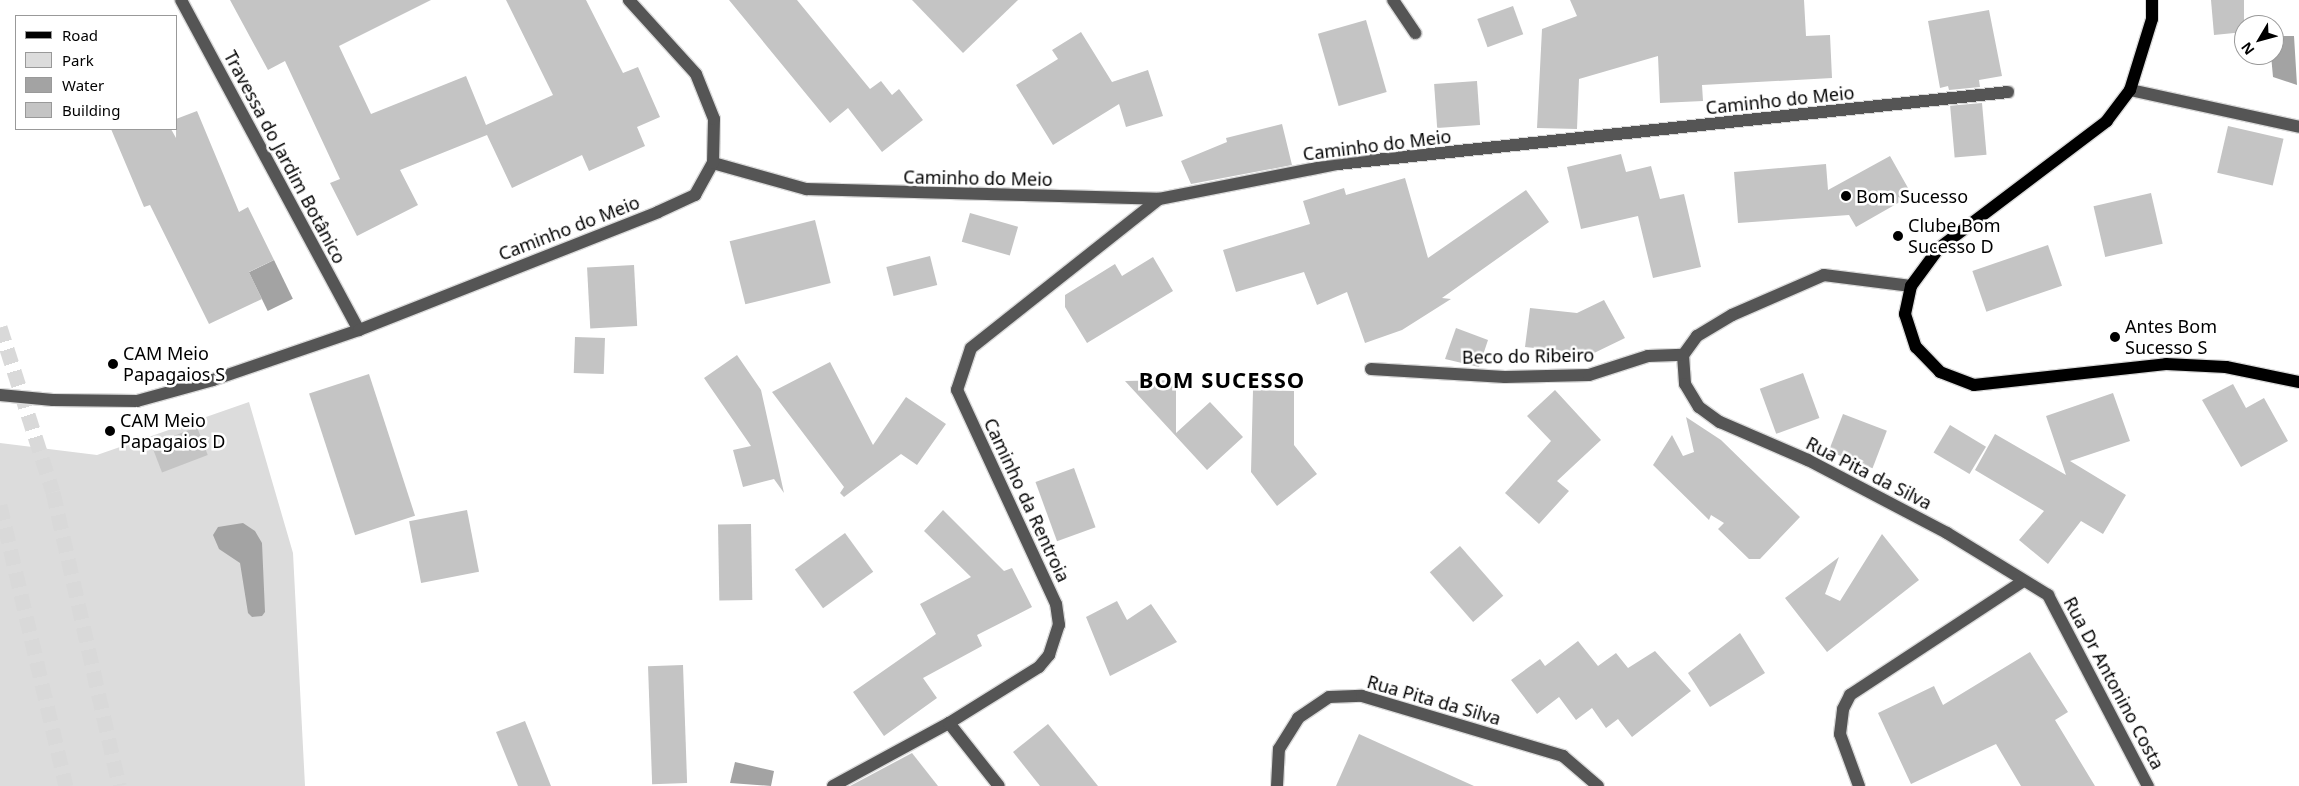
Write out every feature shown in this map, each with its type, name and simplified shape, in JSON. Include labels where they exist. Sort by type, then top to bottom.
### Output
[{"type":"main road","points":[[2152,0],[2152,19],[2130,90],[2107,122],[1939,248],[1911,286],[1905,314],[1916,347],[1940,372],[1974,385],[2083,375],[2166,364],[2226,367],[2299,382]]},
{"type":"street","name":"Travessa do Jardim Botânico","points":[[181,0],[359,330]]},
{"type":"street","points":[[629,0],[696,74],[714,119],[713,163]]},
{"type":"street","points":[[1393,0],[1415,33]]},
{"type":"street","points":[[2130,90],[2299,127]]},
{"type":"street","name":"Caminho do Meio","points":[[0,395],[52,400],[137,402],[214,380],[359,330],[658,212],[695,194],[713,163],[806,189],[1159,199],[1338,164],[2008,92]]},
{"type":"street","name":"Caminho da Rentroia","points":[[833,786],[949,723],[1039,667],[1055,641],[1059,625],[1056,604],[957,390],[971,348],[1159,199]]},
{"type":"street","points":[[1683,355],[1697,336],[1732,315],[1824,275],[1911,286]]},
{"type":"street","name":"Beco do Ribeiro","points":[[1372,369],[1505,377],[1590,376],[1648,356],[1683,355]]},
{"type":"street","name":"Rua Pita da Silva","points":[[1683,355],[1686,384],[1692,397],[1709,416],[1808,460],[1947,533],[2022,582]]},
{"type":"street","points":[[1859,786],[1840,734],[1843,708],[1850,695],[2022,582]]},
{"type":"street","name":"Rua Dr Antonino Costa","points":[[2022,582],[2048,595],[2148,786]]},
{"type":"street","name":"Rua Pita da Silva","points":[[1277,786],[1279,749],[1298,718],[1329,697],[1362,696],[1563,756],[1598,786]]},
{"type":"street","points":[[949,723],[999,786]]},
{"type":"green space","points":[[249,402],[293,553],[305,786],[0,786],[0,443],[97,455]]},
{"type":"water","points":[[2284,36],[2294,36],[2297,85],[2273,77],[2272,65],[2284,65]]},
{"type":"water","points":[[274,260],[293,299],[268,311],[249,272]]},
{"type":"water","points":[[243,523],[255,531],[262,543],[265,612],[262,616],[252,617],[248,613],[240,563],[219,549],[213,535],[218,527]]},
{"type":"water","points":[[735,762],[774,771],[771,786],[730,783]]},
{"type":"building","points":[[230,0],[431,0],[339,46],[371,114],[466,76],[486,125],[553,95],[506,0],[586,0],[623,73],[638,67],[660,117],[637,127],[645,146],[589,171],[582,155],[512,188],[487,135],[400,170],[418,205],[357,236],[330,183],[340,179],[285,61],[268,70]]},
{"type":"building","points":[[729,0],[797,0],[870,89],[881,81],[892,95],[899,89],[923,120],[882,152],[848,108],[830,123]]},
{"type":"building","points":[[912,0],[1018,0],[963,53]]},
{"type":"building","points":[[1570,0],[1804,0],[1806,36],[1830,35],[1832,78],[1702,85],[1703,101],[1660,103],[1658,56],[1579,79],[1577,129],[1537,128],[1542,29],[1577,16]]},
{"type":"building","points":[[2211,0],[2244,0],[2244,15],[2234,15],[2234,33],[2214,35]]},
{"type":"building","points":[[1513,6],[1523,34],[1488,47],[1477,19]]},
{"type":"building","points":[[1989,10],[2002,76],[1979,80],[1980,87],[1949,90],[1948,86],[1940,88],[1928,21]]},
{"type":"building","points":[[1366,20],[1387,92],[1339,106],[1318,34]]},
{"type":"building","points":[[1081,32],[1112,82],[1148,70],[1163,116],[1126,127],[1119,104],[1053,145],[1016,85],[1058,59],[1052,50]]},
{"type":"building","points":[[1477,81],[1480,125],[1437,128],[1434,84]]},
{"type":"building","points":[[1982,103],[1987,155],[1955,158],[1950,106]]},
{"type":"building","points":[[197,111],[239,212],[248,207],[274,260],[249,272],[262,299],[209,324],[150,205],[144,207],[111,130],[172,130],[176,138],[178,118]]},
{"type":"building","points":[[1282,124],[1292,165],[1191,184],[1181,161],[1227,142],[1226,138]]},
{"type":"building","points":[[2228,126],[2284,139],[2273,186],[2217,173]]},
{"type":"building","points":[[1621,154],[1626,172],[1651,166],[1660,199],[1684,194],[1701,267],[1653,278],[1638,216],[1581,229],[1567,167]]},
{"type":"building","points":[[1890,156],[1912,195],[1856,227],[1849,215],[1738,223],[1734,172],[1826,164],[1828,190]]},
{"type":"building","points":[[1405,178],[1428,258],[1526,190],[1549,222],[1442,298],[1451,299],[1402,330],[1365,343],[1347,292],[1317,305],[1304,272],[1236,292],[1223,250],[1310,224],[1303,201],[1344,188],[1346,195]]},
{"type":"building","points":[[2151,193],[2163,244],[2105,257],[2094,206]]},
{"type":"building","points":[[970,213],[1018,227],[1010,256],[962,242]]},
{"type":"building","points":[[815,220],[831,283],[745,304],[730,241]]},
{"type":"building","points":[[2048,245],[2062,286],[1986,312],[1972,271]]},
{"type":"building","points":[[930,256],[937,285],[894,296],[886,267]]},
{"type":"building","points":[[1153,257],[1173,291],[1087,343],[1065,307],[1065,295],[1115,264],[1122,276]]},
{"type":"building","points":[[634,265],[637,326],[590,328],[587,267]]},
{"type":"building","points":[[1604,300],[1625,338],[1592,354],[1525,347],[1530,308],[1577,313]]},
{"type":"building","points":[[1456,328],[1488,340],[1479,367],[1445,359]]},
{"type":"building","points":[[575,337],[605,338],[604,374],[574,373]]},
{"type":"building","points":[[737,355],[761,390],[784,493],[774,479],[743,487],[733,450],[751,446],[704,378]]},
{"type":"building","points":[[830,362],[873,445],[906,397],[946,424],[917,465],[901,454],[844,497],[840,493],[844,487],[772,392]]},
{"type":"building","points":[[1803,373],[1819,418],[1776,434],[1760,389]]},
{"type":"building","points":[[369,374],[415,516],[355,535],[309,393]]},
{"type":"building","points":[[1176,380],[1176,433],[1210,402],[1243,437],[1207,470],[1125,381]]},
{"type":"building","points":[[2233,384],[2246,408],[2264,398],[2288,441],[2241,467],[2202,400]]},
{"type":"building","points":[[1253,390],[1294,391],[1294,445],[1317,474],[1277,506],[1251,472]]},
{"type":"building","points":[[1555,390],[1601,440],[1557,481],[1569,491],[1539,524],[1505,493],[1551,441],[1527,416]]},
{"type":"building","points":[[2113,393],[2130,441],[2070,461],[2126,495],[2103,534],[2081,521],[2048,564],[2019,540],[2044,511],[1975,470],[1995,434],[2066,475],[2046,416]]},
{"type":"building","points":[[1843,414],[1887,431],[1873,468],[1829,451]]},
{"type":"building","points":[[1686,417],[1721,440],[1800,517],[1760,559],[1749,559],[1718,529],[1724,523],[1711,515],[1709,520],[1653,465],[1672,435],[1683,456],[1694,452]]},
{"type":"building","points":[[1950,425],[1986,447],[1970,474],[1934,452]]},
{"type":"building","points":[[197,427],[208,455],[162,473],[151,445]]},
{"type":"building","points":[[1074,468],[1096,527],[1057,541],[1035,482]]},
{"type":"building","points":[[467,510],[479,572],[421,583],[409,521]]},
{"type":"building","points":[[943,510],[1004,571],[1012,568],[1032,607],[977,635],[982,646],[923,678],[937,698],[884,736],[853,692],[936,634],[920,604],[971,577],[924,531]]},
{"type":"building","points":[[751,524],[752,600],[719,601],[718,525]]},
{"type":"building","points":[[845,533],[873,572],[823,608],[795,569]]},
{"type":"building","points":[[1882,534],[1919,580],[1827,652],[1785,598],[1839,557],[1825,594],[1840,601]]},
{"type":"building","points":[[1460,546],[1503,596],[1473,622],[1430,572]]},
{"type":"building","points":[[1117,601],[1127,620],[1151,604],[1177,642],[1110,676],[1086,617]]},
{"type":"building","points":[[1740,633],[1765,673],[1710,707],[1688,673]]},
{"type":"building","points":[[1578,641],[1598,666],[1616,653],[1628,668],[1655,651],[1691,691],[1632,737],[1618,719],[1606,728],[1592,708],[1576,720],[1559,697],[1537,714],[1511,680],[1540,659],[1545,666]]},
{"type":"building","points":[[2030,652],[2068,712],[2055,720],[2095,786],[2021,786],[1996,744],[1911,784],[1878,713],[1934,686],[1943,705]]},
{"type":"building","points":[[683,665],[687,783],[652,784],[648,666]]},
{"type":"building","points":[[525,721],[551,786],[518,786],[496,732]]},
{"type":"building","points":[[1048,724],[1098,786],[1040,786],[1013,752]]},
{"type":"building","points":[[1359,734],[1474,786],[1336,786]]},
{"type":"building","points":[[912,753],[938,786],[850,786]]},
{"type":"tunnel","points":[[0,327],[53,492],[119,786]]},
{"type":"tunnel","points":[[0,505],[66,786]]},
{"type":"place","name":"Bom Sucesso","points":[[1846,196]]},
{"type":"place","name":"Clube Bom Sucesso D","points":[[1898,236]]},
{"type":"place","name":"Antes Bom Sucesso S","points":[[2115,337]]},
{"type":"place","name":"CAM Meio Papagaios S","points":[[113,364]]},
{"type":"place","name":"CAM Meio Papagaios D","points":[[110,431]]},
{"type":"district","name":"BOM SUCESSO","points":[[1222,380]]}]
